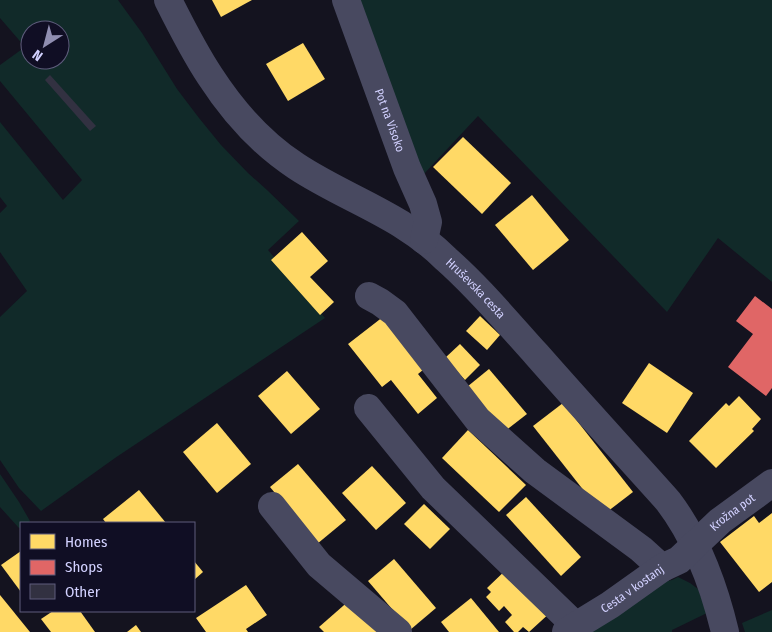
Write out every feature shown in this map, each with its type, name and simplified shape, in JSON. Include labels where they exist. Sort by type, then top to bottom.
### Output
[{"type":"street","name":"Hruševska cesta","points":[[168,0],[197,55],[233,109],[266,141],[295,165],[401,224],[445,258],[466,277],[668,501],[682,520],[695,544],[710,582],[725,632]]},
{"type":"street","name":"Pot na Visoko","points":[[346,0],[407,168],[423,204],[428,222],[424,240]]},
{"type":"street","points":[[369,296],[395,314],[478,420],[536,471],[641,549],[662,568]]},
{"type":"street","points":[[368,408],[433,488],[571,629]]},
{"type":"street","name":"Krožna pot","points":[[695,544],[720,520],[772,483]]},
{"type":"street","points":[[272,506],[319,565],[398,632]]},
{"type":"street","name":"Cesta v kostanj","points":[[571,629],[610,605],[662,568],[679,560],[695,544]]},
{"type":"green space","points":[[0,0],[118,0],[142,33],[177,89],[221,145],[299,221],[268,250],[325,318],[115,458],[41,511],[19,488],[0,460],[0,317],[27,291],[0,252],[0,213],[7,206],[0,197],[0,122],[63,200],[82,180],[0,81],[0,65],[20,51],[20,70],[70,70],[70,20],[20,20],[20,41],[0,18]]},
{"type":"green space","points":[[354,0],[772,0],[772,282],[718,238],[667,312],[478,116],[423,175]]},
{"type":"green space","points":[[0,474],[30,521],[20,522],[19,528],[0,507]]},
{"type":"green space","points":[[678,577],[698,589],[707,613],[672,630],[672,632],[591,632],[667,581]]},
{"type":"green space","points":[[772,610],[772,632],[745,632],[742,623]]},
{"type":"building: Homes","points":[[212,0],[252,0],[221,17]]},
{"type":"building: Homes","points":[[303,43],[325,79],[288,101],[266,64]]},
{"type":"building: Homes","points":[[463,137],[511,183],[482,214],[433,167]]},
{"type":"building: Homes","points":[[532,195],[569,240],[533,270],[495,225]]},
{"type":"building: Homes","points":[[302,232],[328,261],[310,277],[334,302],[320,315],[271,260]]},
{"type":"building: Homes","points":[[388,313],[429,365],[418,374],[437,398],[418,414],[391,380],[382,387],[348,344]]},
{"type":"building: Homes","points":[[480,316],[500,335],[487,350],[466,331]]},
{"type":"building: Homes","points":[[460,344],[480,365],[465,380],[445,358]]},
{"type":"building: Homes","points":[[649,363],[693,393],[667,433],[622,403]]},
{"type":"building: Homes","points":[[489,369],[527,414],[505,431],[462,391]]},
{"type":"building: Homes","points":[[287,371],[320,409],[291,434],[258,396]]},
{"type":"building: Homes","points":[[739,396],[761,419],[752,429],[754,431],[716,468],[689,441],[726,403],[729,406]]},
{"type":"building: Homes","points":[[563,403],[633,492],[603,515],[533,426]]},
{"type":"building: Homes","points":[[217,423],[251,464],[217,493],[183,452]]},
{"type":"building: Homes","points":[[468,430],[526,485],[499,512],[442,458]]},
{"type":"building: Homes","points":[[298,464],[346,520],[317,544],[270,487]]},
{"type":"building: Homes","points":[[372,466],[406,503],[376,530],[342,493]]},
{"type":"building: Homes","points":[[139,490],[165,522],[105,522],[103,519]]},
{"type":"building: Homes","points":[[526,497],[581,557],[561,576],[506,515]]},
{"type":"building: Homes","points":[[424,504],[450,529],[430,549],[404,524]]},
{"type":"building: Homes","points":[[772,513],[772,582],[759,592],[720,542],[754,516],[759,523]]},
{"type":"building: Homes","points":[[20,552],[20,591],[1,565]]},
{"type":"building: Homes","points":[[394,559],[436,608],[410,630],[368,581]]},
{"type":"building: Homes","points":[[195,562],[203,572],[195,579]]},
{"type":"building: Homes","points":[[510,566],[552,611],[529,632],[523,627],[518,632],[514,632],[505,622],[512,615],[504,606],[499,611],[486,597],[491,592],[487,588]]},
{"type":"building: Homes","points":[[246,585],[267,615],[246,629],[248,632],[206,632],[196,618]]},
{"type":"building: Homes","points":[[0,595],[30,632],[0,632]]},
{"type":"building: Homes","points":[[471,598],[499,632],[449,632],[441,622]]},
{"type":"building: Homes","points":[[351,599],[381,632],[324,632],[319,627]]},
{"type":"building: Homes","points":[[52,612],[81,612],[95,632],[51,632],[41,619]]},
{"type":"building: Homes","points":[[136,625],[141,632],[127,632]]},
{"type":"building: Shops","points":[[755,296],[772,309],[772,388],[766,396],[728,367],[753,334],[736,321]]},
{"type":"building: Other","points":[[50,75],[96,126],[90,131],[45,80]]}]
